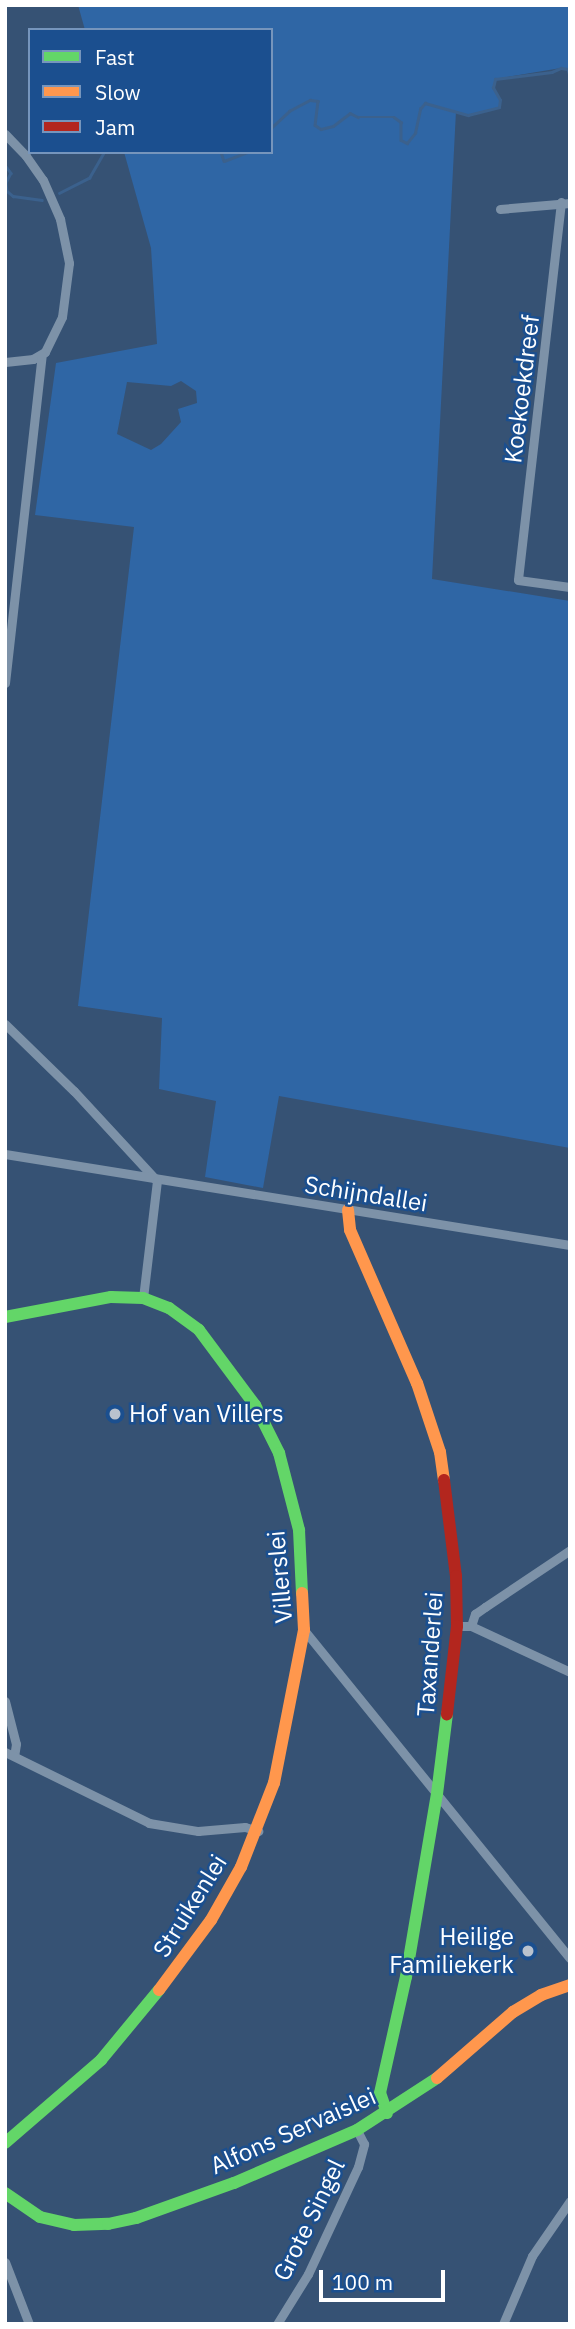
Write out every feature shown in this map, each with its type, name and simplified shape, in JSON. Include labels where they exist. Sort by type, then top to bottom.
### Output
[{"type":"street","points":[[5,134],[26,156],[43,180],[60,219],[68,252],[68,288],[62,317],[42,355],[5,683]]},
{"type":"street","points":[[500,209],[565,203]]},
{"type":"street","name":"Koekoekdreef","points":[[565,203],[518,580],[570,587]]},
{"type":"street","points":[[5,362],[33,359],[42,355]]},
{"type":"street","points":[[5,1024],[84,1101],[157,1181],[144,1298]]},
{"type":"street","name":"Schijndallei","points":[[5,1154],[157,1181],[570,1245]]},
{"type":"street","name":"Taxanderlei","points":[[348,1210],[350,1230],[417,1383],[440,1452],[452,1531],[457,1613],[437,1794],[406,1977],[380,2093],[387,2113]]},
{"type":"street","name":"Villerslei","points":[[5,1317],[111,1297],[144,1298],[169,1308],[199,1330],[256,1405],[279,1453],[299,1530],[304,1630],[570,1958]]},
{"type":"street","points":[[457,1613],[475,1614],[568,1555]]},
{"type":"street","points":[[471,1626],[475,1614]]},
{"type":"street","points":[[457,1626],[471,1626],[570,1672]]},
{"type":"street","name":"Struikenlei","points":[[5,2143],[55,2103],[101,2060],[142,2013],[211,1920],[258,1831],[277,1770],[304,1630]]},
{"type":"street","points":[[5,1701],[16,1744],[10,1754],[149,1823],[198,1831],[245,1827],[258,1831]]},
{"type":"street","name":"Alfons Servaislei","points":[[5,2193],[40,2217],[74,2225],[108,2224],[234,2183],[357,2130],[387,2113],[435,2080],[521,2007],[570,1985]]},
{"type":"street","name":"Grote Singel","points":[[277,2324],[308,2274],[358,2166],[364,2144],[357,2130]]},
{"type":"street","points":[[503,2324],[532,2256],[570,2201]]},
{"type":"street","points":[[5,2262],[29,2324]]},
{"type":"shaded area","points":[[78,5],[570,5],[570,76],[568,69],[561,68],[495,79],[493,88],[500,100],[499,107],[468,115],[456,111],[432,579],[570,601],[570,1148],[279,1096],[263,1188],[205,1177],[216,1101],[159,1089],[162,1018],[78,1006],[134,527],[35,515],[56,363],[157,344],[151,248],[125,154],[273,154],[273,28],[84,28]],"holes":[[[181,381],[196,391],[197,403],[178,409],[181,422],[161,444],[151,450],[117,434],[127,382],[171,386]]]},
{"type":"waterway","points":[[273,126],[289,111],[310,100],[318,101],[315,125],[321,129],[333,126],[350,113],[358,117],[394,117],[401,122],[401,140],[407,143],[415,133],[420,109],[425,103],[468,115],[499,107],[500,100],[493,88],[495,79],[552,72],[561,68],[568,69],[570,76]]},
{"type":"waterway","points":[[59,193],[89,178],[103,154]]},
{"type":"waterway","points":[[222,154],[224,161],[242,154]]},
{"type":"waterway","points":[[5,165],[11,173],[6,183],[7,191],[13,196],[42,200]]},
{"type":"traffic: fast","points":[[5,1317],[111,1297],[143,1298],[169,1308],[199,1330],[255,1405],[279,1453],[299,1530],[302,1593]]},
{"type":"traffic: fast","points":[[387,2113],[380,2093],[406,1977],[437,1794],[447,1714]]},
{"type":"traffic: fast","points":[[5,2143],[101,2060],[159,1990]]},
{"type":"traffic: fast","points":[[5,2193],[40,2217],[74,2225],[108,2224],[136,2218],[234,2183],[357,2130],[437,2078]]},
{"type":"traffic: slow","points":[[348,1210],[350,1230],[417,1383],[440,1452],[444,1480]]},
{"type":"traffic: slow","points":[[159,1990],[211,1920],[241,1867],[274,1783],[304,1630],[302,1593]]},
{"type":"traffic: slow","points":[[437,2078],[513,2012],[541,1995],[570,1985]]},
{"type":"traffic: jam","points":[[444,1480],[456,1576],[457,1626],[447,1714]]},
{"type":"place","name":"Hof van Villers","points":[[115,1414]]},
{"type":"place","name":"Heilige Familiekerk","points":[[528,1951]]}]
